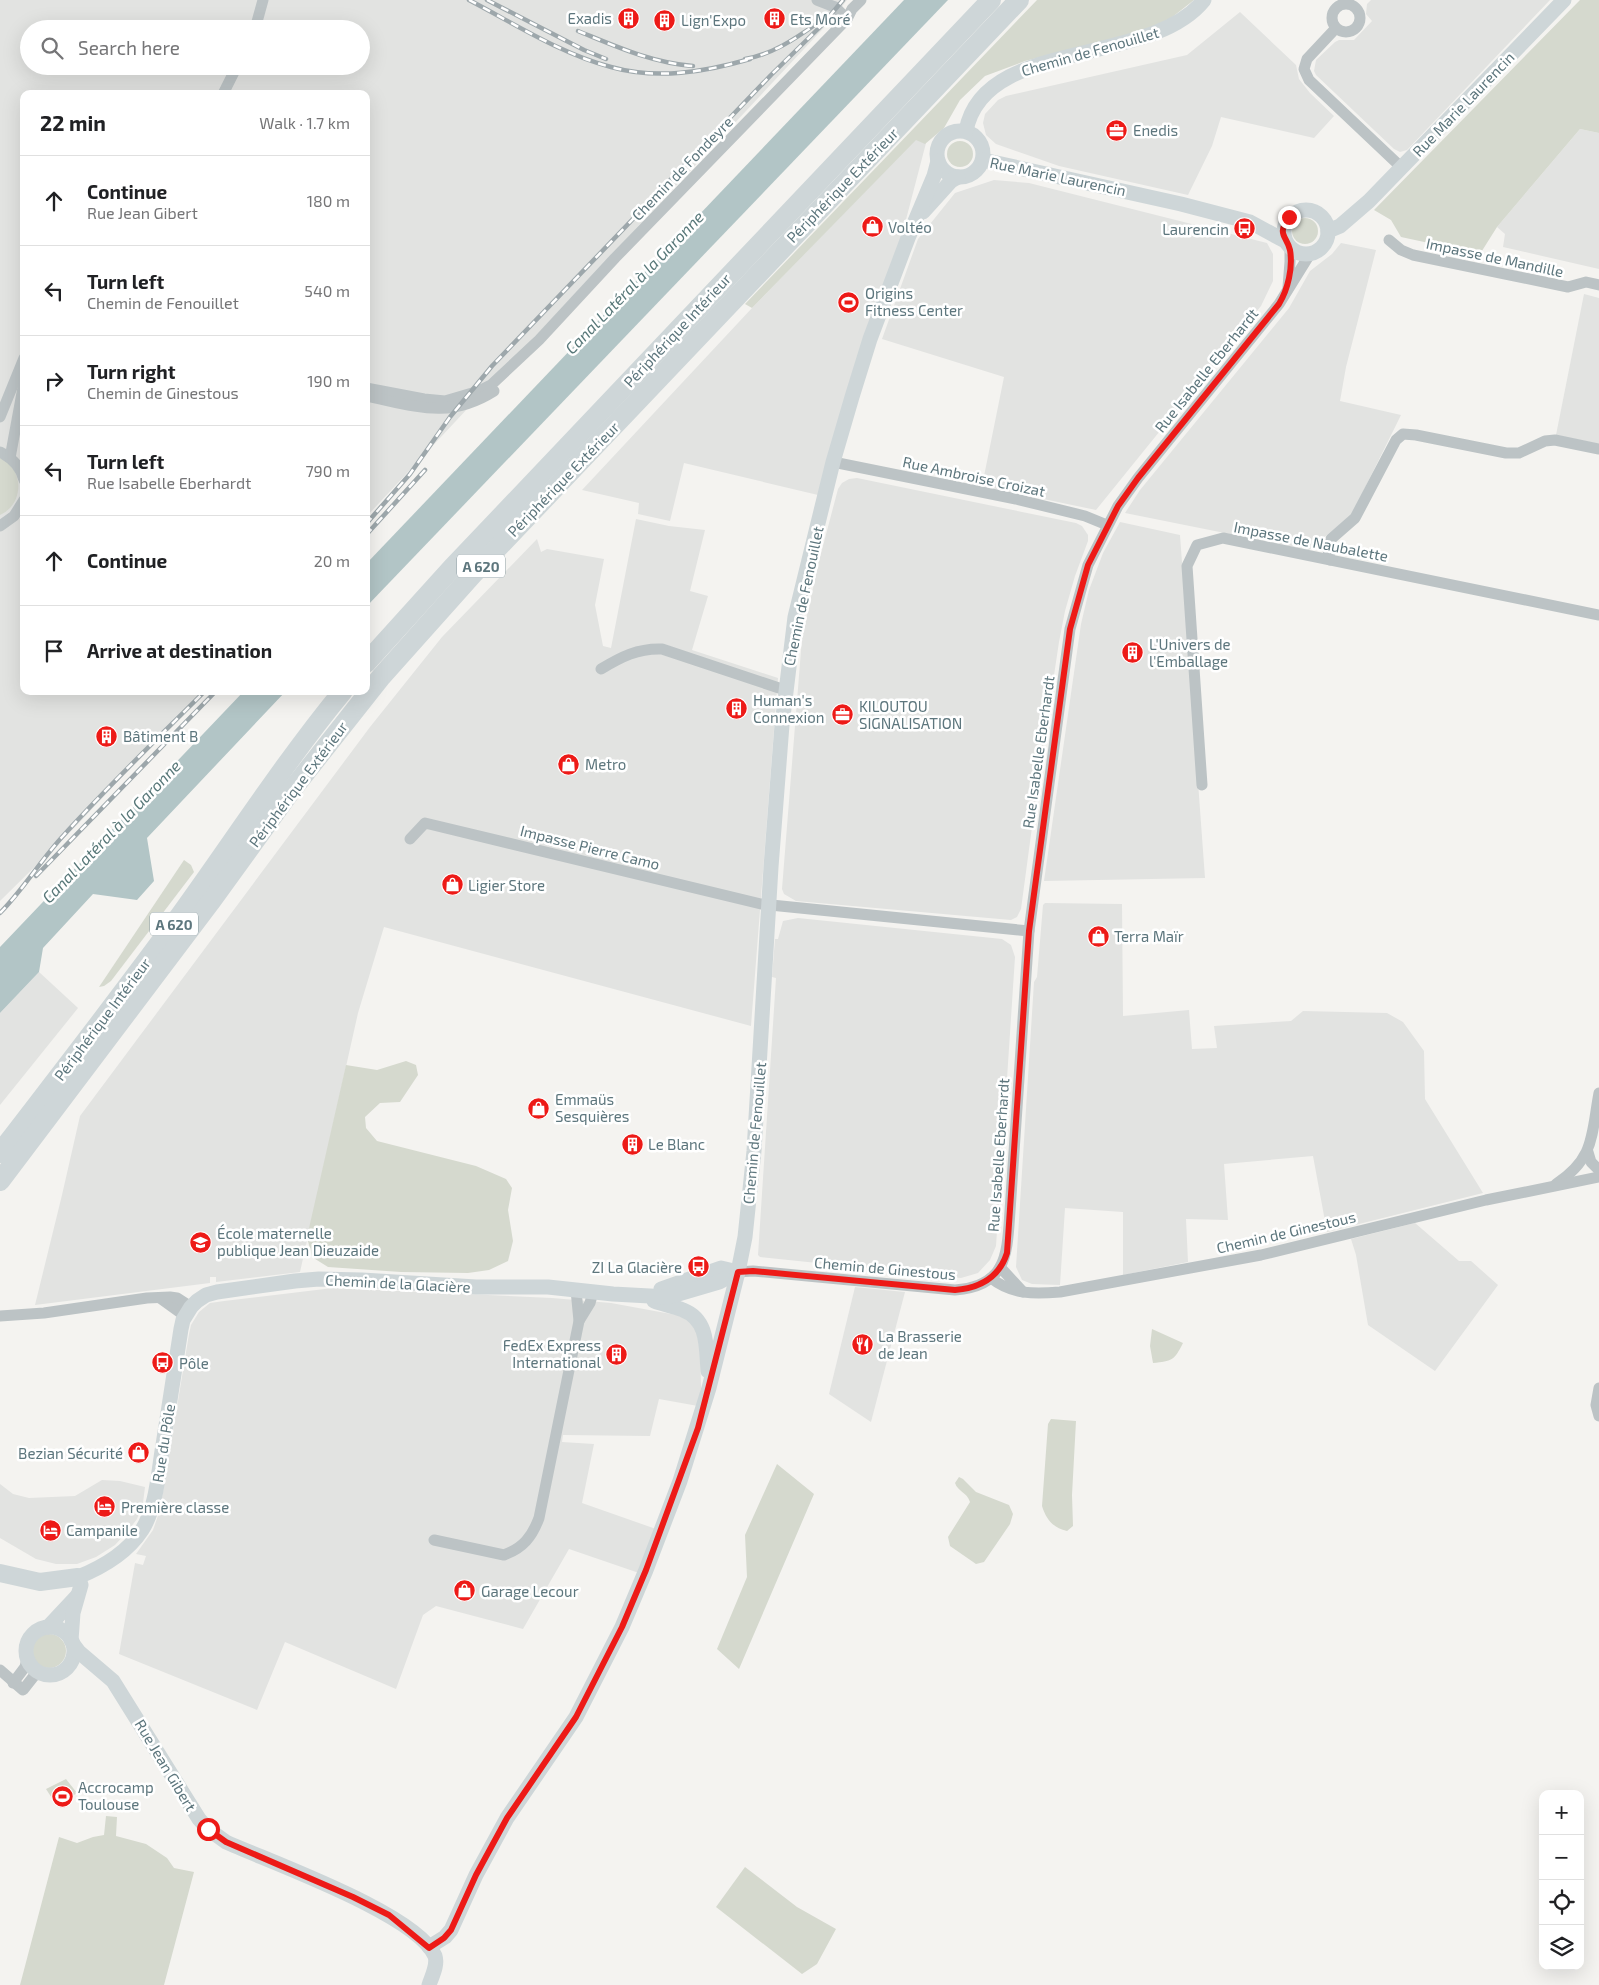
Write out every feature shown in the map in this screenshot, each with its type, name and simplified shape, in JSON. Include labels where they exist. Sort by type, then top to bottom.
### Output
[{"type":"highway","name":"Périphérique Intérieur","points":[[370,659],[451,568],[991,0]]},
{"type":"highway","name":"Périphérique Extérieur","points":[[370,691],[473,574],[1019,0]]},
{"type":"highway","name":"Périphérique Intérieur","points":[[0,1153],[127,987],[284,768],[340,695]]},
{"type":"highway","name":"Périphérique Extérieur","points":[[0,1180],[189,931],[291,791],[367,695]]},
{"type":"main road","points":[[0,1561],[27,1572],[78,1586]]},
{"type":"main road","points":[[0,1573],[40,1582],[58,1581]]},
{"type":"street","points":[[257,20],[263,0]]},
{"type":"street","points":[[817,0],[835,8],[847,19]]},
{"type":"street","name":"Chemin de Fondeyre","points":[[370,389],[445,401],[479,392],[500,377],[539,340],[622,250],[847,19],[852,9],[861,0]]},
{"type":"street","name":"Chemin de Fondeyre","points":[[847,19],[858,14],[871,0]]},
{"type":"street","name":"Chemin de Fenouillet","points":[[966,131],[973,108],[987,93],[1011,75],[1028,68],[1106,48],[1165,29],[1177,24],[1204,0]]},
{"type":"street","name":"Rue Marie Laurencin","points":[[1328,231],[1340,226],[1402,168],[1564,0]]},
{"type":"street","points":[[1336,28],[1307,59],[1304,69],[1308,80],[1402,168]]},
{"type":"street","points":[[224,90],[232,75]]},
{"type":"street","points":[[966,131],[974,135],[980,142],[983,160],[971,175],[958,177],[944,170],[938,161],[938,146],[943,138],[950,133],[966,131]]},
{"type":"street","name":"Rue Marie Laurencin","points":[[983,160],[1181,204],[1250,222],[1287,245]]},
{"type":"street","name":"Chemin de Fenouillet","points":[[429,1948],[444,1938],[451,1930],[476,1875],[507,1818],[576,1717],[611,1650],[646,1570],[676,1490],[709,1388],[744,1243],[754,1151],[785,690],[796,618],[833,462],[870,339],[934,176],[938,161]]},
{"type":"street","name":"Chemin de Fenouillet","points":[[916,220],[951,181],[958,177]]},
{"type":"street","points":[[1319,214],[1335,214],[1361,208]]},
{"type":"street","points":[[1303,209],[1319,214],[1327,224],[1328,231],[1323,246],[1310,254],[1296,252],[1287,245],[1283,229],[1289,217],[1303,209]]},
{"type":"street","name":"Rue Marie Laurencin","points":[[1250,222],[1289,217]]},
{"type":"street","name":"Impasse de Mandille","points":[[1389,240],[1401,250],[1422,257],[1568,287],[1586,282],[1599,285]]},
{"type":"street","name":"Rue Isabelle Eberhardt","points":[[1287,245],[1290,262],[1287,291]]},
{"type":"street","name":"Rue Isabelle Eberhardt","points":[[991,1278],[1000,1268],[1007,1253],[1029,931],[1070,629],[1088,565],[1107,525],[1138,478],[1279,304],[1310,254]]},
{"type":"street","name":"Chemin de Fondeyre","points":[[370,397],[428,408],[442,409],[469,404],[496,391],[506,382],[530,357],[539,340]]},
{"type":"street","points":[[0,417],[20,368]]},
{"type":"street","points":[[20,397],[5,455],[18,466],[20,471]]},
{"type":"street","points":[[1330,560],[1328,549],[1331,539],[1355,518],[1396,440],[1403,434],[1506,453],[1519,453],[1545,441],[1555,440],[1599,450]]},
{"type":"street","name":"Rue Ambroise Croizat","points":[[833,462],[1016,499],[1085,516],[1107,525]]},
{"type":"street","points":[[0,526],[14,516],[20,506]]},
{"type":"street","name":"Impasse de Naubalette","points":[[1202,785],[1187,566],[1198,545],[1223,538],[1599,615]]},
{"type":"street","points":[[601,669],[636,651],[648,648],[662,649],[757,679],[785,690]]},
{"type":"street","name":"Impasse Pierre Camo","points":[[410,839],[425,823],[769,906]]},
{"type":"street","points":[[769,906],[1029,931]]},
{"type":"street","name":"Chemin de Ginestous","points":[[1553,1186],[1574,1171],[1588,1152],[1599,1094]]},
{"type":"street","points":[[1588,1152],[1591,1162],[1599,1170]]},
{"type":"street","name":"Chemin de Ginestous","points":[[738,1272],[753,1271],[955,1290],[968,1289],[983,1284],[991,1278],[1004,1288],[1029,1294],[1060,1292],[1261,1256],[1486,1200],[1599,1177]]},
{"type":"street","points":[[1000,1268],[1023,1292]]},
{"type":"street","name":"Chemin de la Glacière","points":[[188,1311],[201,1298],[217,1292],[318,1279],[476,1287],[548,1288],[668,1297],[719,1282],[738,1272]]},
{"type":"street","points":[[434,1540],[504,1555],[525,1544],[535,1531],[540,1518],[578,1321],[576,1290]]},
{"type":"street","points":[[578,1321],[590,1303],[593,1292]]},
{"type":"street","points":[[643,1296],[683,1310],[693,1315],[700,1322],[706,1338],[709,1388]]},
{"type":"street","points":[[0,1316],[44,1313],[147,1298],[160,1298],[188,1311]]},
{"type":"street","name":"Rue du Pôle","points":[[78,1586],[124,1550],[148,1520],[155,1491],[181,1329],[188,1311]]},
{"type":"street","points":[[1599,1388],[1596,1405],[1599,1416]]},
{"type":"street","points":[[48,1627],[78,1586]]},
{"type":"street","points":[[66,1669],[74,1657],[72,1642],[78,1586]]},
{"type":"street","points":[[13,1683],[25,1667],[27,1659],[26,1646],[32,1635],[42,1628],[48,1627],[62,1630],[72,1642]]},
{"type":"street","name":"Rue Jean Gibert","points":[[72,1642],[79,1652],[113,1680],[192,1810],[208,1829],[226,1842],[353,1897],[389,1915],[429,1948]]},
{"type":"street","points":[[27,1659],[32,1667],[40,1673]]},
{"type":"street","points":[[0,1670],[23,1690],[34,1676],[40,1673],[57,1674],[66,1669],[85,1666],[98,1668]]},
{"type":"street","points":[[429,1948],[435,1957],[436,1966],[429,1985]]},
{"type":"shaded area","points":[[0,0],[847,0],[833,18],[370,513],[370,90],[20,90],[20,695],[198,695],[77,825],[0,901]]},
{"type":"shaded area","points":[[1037,0],[1194,0],[1166,22],[1135,33],[1025,61],[985,76],[960,100],[944,128],[925,144],[916,140],[752,308],[745,304]]},
{"type":"shaded area","points":[[1371,0],[1550,0],[1407,150],[1400,152],[1394,149],[1314,71],[1316,60],[1335,42],[1339,40],[1354,40],[1372,21],[1366,14],[1367,4]]},
{"type":"shaded area","points":[[1580,0],[1599,0],[1599,133],[1580,129],[1497,227],[1480,254],[1401,237],[1391,220],[1374,210]]},
{"type":"shaded area","points":[[1240,12],[1296,65],[1299,79],[1310,93],[1334,116],[1314,138],[1221,117],[1212,146],[1188,195],[1059,166],[996,144],[986,135],[983,123],[985,114],[998,100],[1006,96],[1187,55]]},
{"type":"shaded area","points":[[1580,129],[1599,133],[1599,269],[1503,247],[1505,234],[1497,227]]},
{"type":"shaded area","points":[[916,139],[926,143],[903,231],[818,495],[684,463],[670,521],[638,514],[639,503],[582,490],[752,308]]},
{"type":"shaded area","points":[[960,141],[969,145],[973,154],[969,163],[960,167],[951,163],[947,154],[951,145]]},
{"type":"shaded area","points":[[994,180],[1029,183],[1267,243],[1273,254],[1273,281],[1261,306],[1096,510],[982,486],[1004,377],[882,339],[918,239],[955,193]]},
{"type":"shaded area","points":[[1305,218],[1315,221],[1318,231],[1315,241],[1305,244],[1295,241],[1292,231],[1295,221]]},
{"type":"shaded area","points":[[1341,243],[1376,250],[1346,367],[1340,401],[1401,415],[1352,514],[1309,550],[1125,513],[1140,490],[1289,308],[1310,271],[1332,254]]},
{"type":"shaded area","points":[[1584,294],[1599,298],[1599,444],[1556,435]]},
{"type":"shaded area","points":[[0,458],[14,470],[18,486],[14,503],[0,515]]},
{"type":"shaded area","points":[[857,478],[1076,523],[1082,526],[1088,535],[1088,541],[1065,611],[1059,642],[1021,909],[1017,917],[1011,920],[796,901],[784,894],[782,889],[802,638],[819,561],[838,489],[842,483],[849,479]]},
{"type":"shaded area","points":[[636,519],[669,526],[705,530],[690,591],[708,596],[692,650],[778,678],[751,1026],[384,927],[358,1013],[300,1272],[216,1282],[216,1277],[210,1277],[210,1283],[35,1305],[80,1116],[370,727],[442,637],[537,539],[541,552],[547,549],[604,559],[595,605],[603,646],[611,648]]},
{"type":"shaded area","points":[[1120,522],[1180,535],[1205,878],[1044,881],[1081,624],[1089,590],[1103,553]]},
{"type":"shaded area","points":[[184,860],[191,865],[194,872],[111,981],[99,987]]},
{"type":"shaded area","points":[[1045,903],[1122,904],[1123,1016],[1189,1010],[1192,1049],[1217,1048],[1214,1026],[1291,1021],[1303,1011],[1387,1013],[1403,1022],[1424,1051],[1425,1099],[1483,1193],[1327,1232],[1313,1156],[1224,1164],[1228,1220],[1186,1219],[1188,1262],[1123,1275],[1123,1212],[1065,1208],[1060,1285],[1032,1284],[1022,1280],[1016,1267],[1034,982],[1037,977],[1043,905]]},
{"type":"shaded area","points":[[798,918],[1002,939],[1011,945],[1015,957],[996,1246],[990,1260],[978,1273],[961,1278],[760,1257],[758,1255],[776,978],[772,977],[775,939],[778,939],[783,921]]},
{"type":"shaded area","points":[[39,972],[78,1008],[0,1105],[0,1013]]},
{"type":"shaded area","points":[[406,1061],[416,1065],[418,1075],[400,1102],[380,1103],[365,1117],[366,1128],[377,1141],[476,1166],[506,1179],[512,1188],[508,1210],[513,1241],[508,1261],[489,1270],[468,1273],[401,1272],[328,1267],[312,1257],[307,1237],[346,1065],[377,1070]]},
{"type":"shaded area","points":[[1415,1223],[1459,1261],[1471,1261],[1498,1285],[1435,1371],[1368,1325],[1356,1255],[1351,1239]]},
{"type":"shaded area","points":[[855,1287],[905,1292],[871,1422],[829,1394]]},
{"type":"shaded area","points":[[333,1288],[552,1298],[611,1303],[682,1316],[691,1321],[697,1331],[700,1342],[701,1388],[698,1406],[659,1399],[650,1436],[563,1435],[562,1442],[594,1444],[582,1503],[656,1529],[639,1573],[569,1549],[523,1629],[436,1606],[423,1615],[396,1689],[285,1642],[257,1710],[119,1654],[135,1563],[143,1565],[146,1556],[136,1554],[153,1530],[160,1510],[189,1334],[191,1325],[199,1312],[210,1303]]},
{"type":"shaded area","points":[[1152,1329],[1183,1343],[1175,1357],[1164,1362],[1153,1363],[1150,1346]]},
{"type":"shaded area","points":[[1051,1419],[1076,1421],[1072,1495],[1073,1526],[1067,1531],[1058,1528],[1051,1522],[1042,1506],[1048,1424]]},
{"type":"shaded area","points":[[777,1464],[814,1494],[739,1669],[717,1649],[747,1577],[745,1535]]},
{"type":"shaded area","points":[[959,1477],[976,1492],[1009,1505],[1013,1514],[1010,1524],[984,1562],[976,1564],[950,1546],[948,1537],[970,1502],[955,1483]]},
{"type":"shaded area","points":[[102,1480],[120,1481],[145,1487],[143,1503],[137,1519],[115,1545],[96,1557],[77,1564],[56,1564],[36,1559],[0,1538],[0,1484],[13,1494],[29,1498],[75,1496]]},
{"type":"shaded area","points":[[49,1634],[56,1635],[61,1639],[65,1644],[65,1658],[61,1663],[56,1667],[49,1668],[42,1667],[37,1663],[33,1658],[32,1651],[33,1644],[37,1639],[42,1635]]},
{"type":"shaded area","name":"Accrocamp Toulouse","points":[[66,1779],[77,1793],[57,1806],[46,1789]]},
{"type":"shaded area","points":[[106,1816],[117,1817],[116,1836],[146,1844],[167,1858],[174,1868],[194,1872],[164,1985],[20,1985],[59,1837],[77,1843],[104,1835]]},
{"type":"shaded area","points":[[745,1867],[797,1907],[836,1929],[817,1964],[802,1974],[716,1907]]},
{"type":"water","points":[[904,0],[948,0],[370,603],[370,560]]},
{"type":"water","name":"Canal Latéral à la Garonne","points":[[240,695],[282,695],[147,838],[154,881],[137,900],[93,894],[43,948],[39,972],[0,1013],[0,947]]},
{"type":"railway","points":[[469,0],[556,46],[592,61],[628,71],[663,74],[681,73],[716,68],[750,59]]},
{"type":"railway","points":[[487,0],[584,50],[606,59]]},
{"type":"railway","points":[[370,519],[410,474],[450,417],[492,366],[771,75],[822,25],[843,0]]},
{"type":"railway","points":[[745,59],[773,50],[791,41],[816,24]]},
{"type":"railway","points":[[578,31],[648,58],[693,66]]},
{"type":"railway","points":[[370,531],[425,470]]},
{"type":"railway","points":[[0,913],[80,817],[201,695]]},
{"type":"railway","points":[[36,876],[212,695]]},
{"type":"place","name":"Exadis","points":[[628,18]]},
{"type":"place","name":"Ets Moré","points":[[774,19]]},
{"type":"place","name":"Lign'Expo","points":[[665,20]]},
{"type":"place","name":"Enedis","points":[[1117,130]]},
{"type":"place","name":"Voltéo","points":[[872,227]]},
{"type":"place","name":"Laurencin","points":[[1245,229]]},
{"type":"place","name":"Origins Fitness Center","points":[[849,302]]},
{"type":"place","name":"L'Univers de l'Emballage","points":[[1133,653]]},
{"type":"place","name":"Human's Connexion","points":[[737,709]]},
{"type":"place","name":"KILOUTOU SIGNALISATION","points":[[843,715]]},
{"type":"place","name":"Bâtiment B","points":[[107,736]]},
{"type":"place","name":"Metro","points":[[569,764]]},
{"type":"place","name":"Ligier Store","points":[[452,885]]},
{"type":"place","name":"Terra Maïr","points":[[1098,936]]},
{"type":"place","name":"Emmaüs Sesquières","points":[[539,1108]]},
{"type":"place","name":"Le Blanc","points":[[632,1144]]},
{"type":"place","name":"École maternelle publique Jean Dieuzaide","points":[[201,1242]]},
{"type":"place","name":"ZI La Glacière","points":[[698,1267]]},
{"type":"place","name":"La Brasserie de Jean","points":[[862,1345]]},
{"type":"place","name":"FedEx Express International","points":[[617,1354]]},
{"type":"place","name":"Pôle","points":[[163,1363]]},
{"type":"place","name":"Bezian Sécurité","points":[[139,1453]]},
{"type":"place","name":"Première classe","points":[[105,1507]]},
{"type":"place","name":"Campanile","points":[[50,1530]]},
{"type":"place","name":"Garage Lecour","points":[[465,1591]]},
{"type":"place","name":"Accrocamp Toulouse","points":[[62,1796]]},
{"type":"route","points":[[208,1829],[226,1842],[353,1897],[389,1915],[429,1948],[444,1938],[451,1930],[476,1875],[507,1818],[576,1717],[622,1627],[680,1481],[698,1428],[738,1272],[753,1271],[955,1290],[968,1289],[983,1284],[1000,1268],[1007,1253],[1022,1011],[1029,931],[1070,629],[1080,592],[1088,565],[1118,506],[1138,478],[1279,304],[1287,291],[1290,248],[1285,241],[1283,229],[1289,217]]}]
